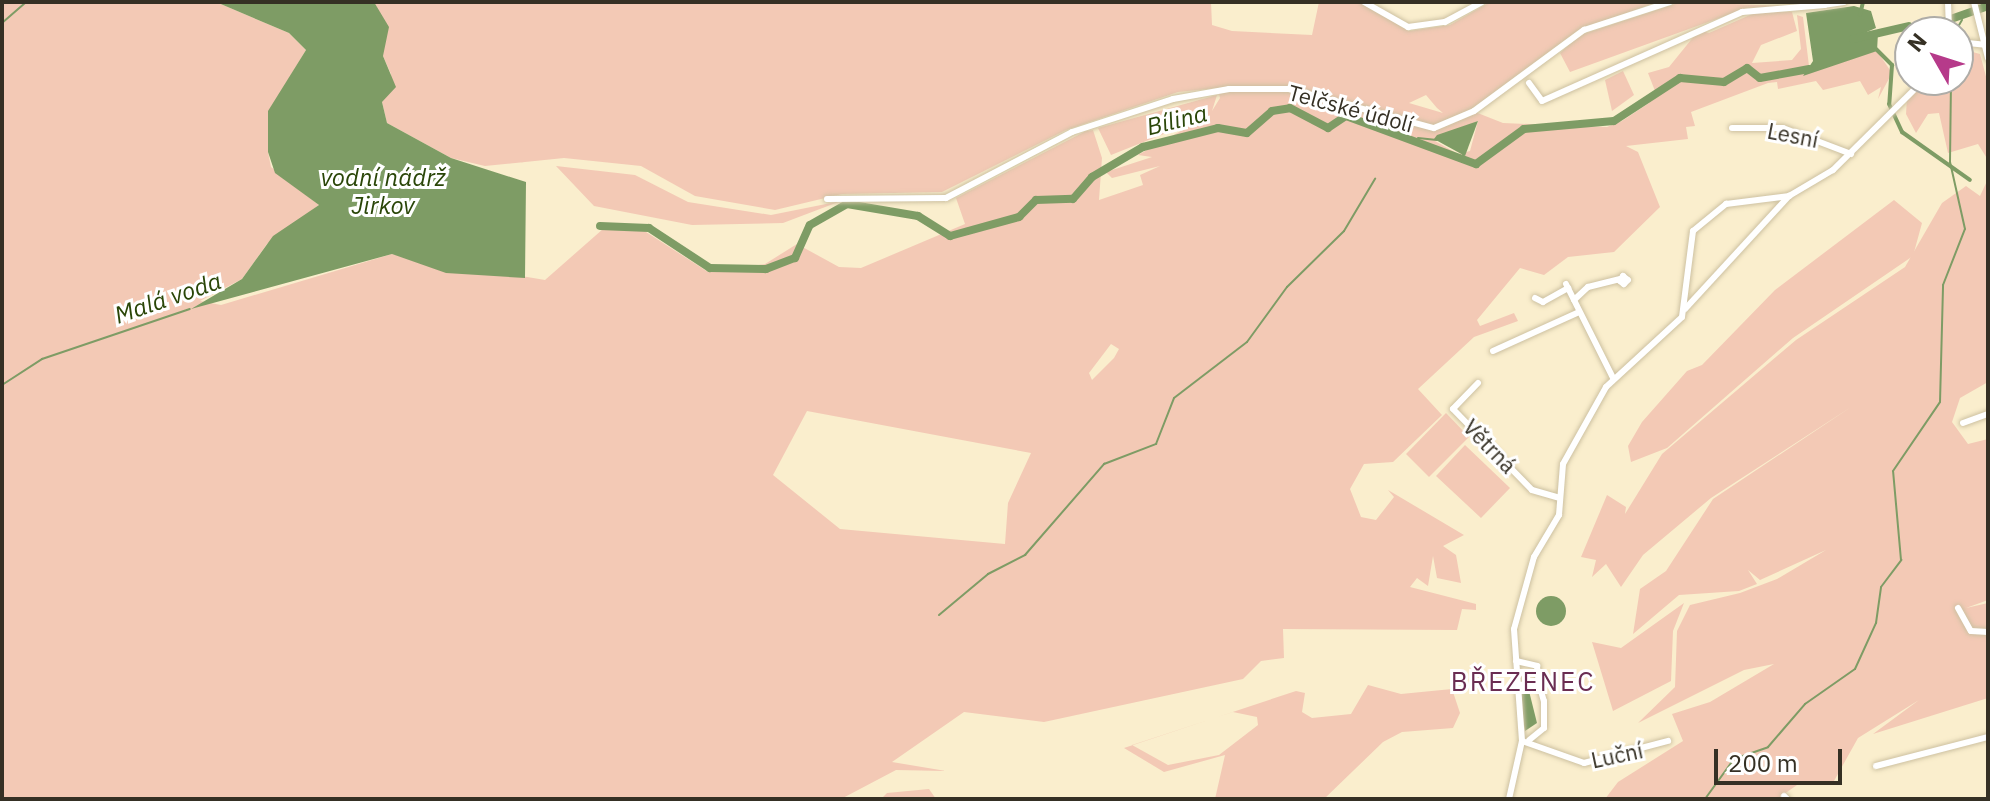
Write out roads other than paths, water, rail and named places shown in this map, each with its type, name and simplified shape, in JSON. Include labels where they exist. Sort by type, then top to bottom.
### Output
[{"type":"street","points":[[1364,2],[1408,27],[1445,22],[1482,2]]},
{"type":"street","name":"Telčské údolí","points":[[827,199],[946,198],[1072,132],[1173,99],[1229,89],[1289,89],[1434,128],[1474,111],[1584,30],[1670,2]]},
{"type":"street","points":[[1812,2],[1825,5]]},
{"type":"street","points":[[1529,83],[1542,101],[1742,12],[1787,5],[1844,2]]},
{"type":"street","points":[[1974,2],[1988,58]]},
{"type":"street","points":[[1509,799],[1526,741],[1517,685],[1517,612],[1534,557],[1557,521],[1571,444],[1613,378],[1685,309],[1789,196],[1851,154],[1907,96]]},
{"type":"street","name":"Lesní","points":[[1732,128],[1783,128],[1851,154]]},
{"type":"street","points":[[1685,309],[1686,251],[1699,223],[1730,202],[1789,196]]},
{"type":"street","points":[[1574,300],[1588,287],[1620,279]]},
{"type":"street","points":[[1535,298],[1543,302],[1567,286],[1613,378]]},
{"type":"street","points":[[1493,351],[1579,312]]},
{"type":"street","name":"Větrná","points":[[1478,383],[1453,409],[1532,490],[1560,498]]},
{"type":"street","points":[[1963,423],[1988,414]]},
{"type":"street","points":[[1958,608],[1971,631],[1988,632]]},
{"type":"street","points":[[1516,661],[1537,666],[1545,725],[1526,741]]},
{"type":"street","points":[[1517,685],[1539,684]]},
{"type":"street","points":[[1876,766],[1988,737]]},
{"type":"street","name":"Luční","points":[[1526,741],[1584,763],[1668,741]]},
{"type":"water","name":"vodní nádrž Jirkov","points":[[216,2],[374,2],[389,27],[383,56],[396,87],[382,102],[387,123],[451,158],[526,182],[525,278],[446,273],[392,254],[191,309],[242,279],[273,236],[319,205],[275,173],[268,152],[268,111],[306,50],[289,33]]},
{"type":"water","points":[[1854,6],[1871,11],[1876,28],[1862,34],[1878,33],[1877,51],[1803,76],[1813,61],[1806,13]]},
{"type":"water","points":[[1478,121],[1465,156],[1434,139],[1437,135]]},
{"type":"water","points":[[1551,596],[1561,601],[1566,611],[1561,621],[1551,626],[1541,621],[1536,611],[1541,601]]},
{"type":"water","points":[[1529,691],[1537,723],[1525,731],[1519,693]]},
{"type":"waterway","points":[[2,23],[26,2]]},
{"type":"waterway","points":[[1860,15],[1863,2]]},
{"type":"waterway","name":"Bílina","points":[[1959,16],[1988,6]]},
{"type":"waterway","name":"Bílina","points":[[1853,39],[1894,29]]},
{"type":"waterway","points":[[1876,49],[1892,65],[1889,104],[1902,132],[1970,180]]},
{"type":"waterway","name":"Bílina","points":[[600,226],[649,228],[710,268],[766,269],[795,258],[810,225],[847,204],[918,216],[950,236],[1019,217],[1036,200],[1073,199],[1092,177],[1143,147],[1218,128],[1247,133],[1272,111],[1290,108],[1328,128],[1346,116],[1476,164],[1524,129],[1614,121],[1680,78],[1724,82],[1747,68],[1760,78],[1809,69]]},
{"type":"waterway","points":[[1705,799],[1734,759],[1768,747],[1805,704],[1855,669],[1876,623],[1881,587],[1901,560],[1893,471],[1940,402],[1943,285],[1965,229],[1950,162],[1951,96]]},
{"type":"waterway","points":[[1418,138],[1437,140]]},
{"type":"waterway","name":"Bílina","points":[[1463,153],[1464,161]]},
{"type":"waterway","points":[[939,615],[988,574],[1025,555],[1104,464],[1156,444],[1174,398],[1247,342],[1287,287],[1344,231],[1375,179]]},
{"type":"waterway","name":"Malá voda","points":[[2,385],[42,359],[190,309]]},
{"type":"district","name":"BŘEZENEC","points":[[1523,682]]}]
